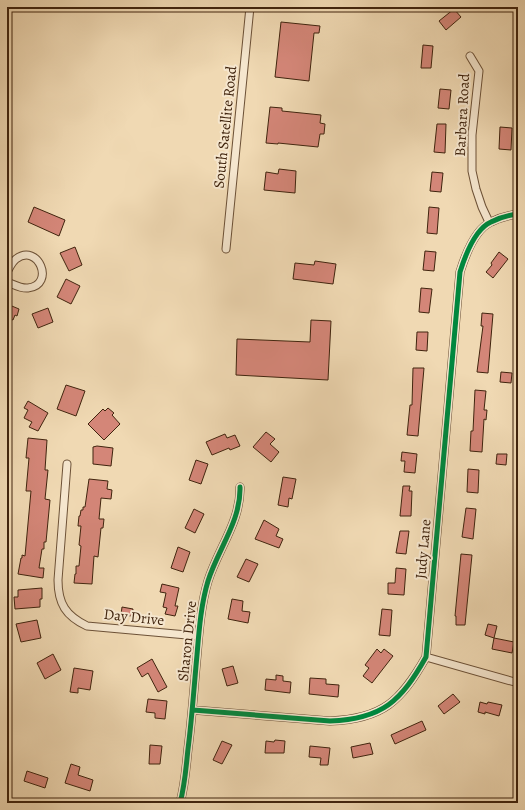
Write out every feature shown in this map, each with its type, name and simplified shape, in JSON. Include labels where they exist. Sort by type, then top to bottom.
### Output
[{"type":"street","name":"South Satellite Road","points":[[226,249],[250,7]]},
{"type":"street","name":"Barbara Road","points":[[470,56],[479,71],[472,135],[472,171],[480,201],[489,222]]},
{"type":"street","points":[[489,222],[509,215],[518,214]]},
{"type":"street","name":"Judy Lane","points":[[193,710],[330,721],[354,719],[377,711],[393,702],[405,690],[426,657],[460,272],[470,246],[489,222]]},
{"type":"street","points":[[7,272],[17,258],[27,255],[32,256],[40,263],[43,273],[38,283],[29,288],[24,288],[7,282]]},
{"type":"street","name":"Day Drive","points":[[67,464],[58,592],[60,601],[70,615],[77,621],[87,626],[198,636]]},
{"type":"street","name":"Sharon Drive","points":[[180,803],[186,776],[193,710],[198,636],[204,594],[237,512],[240,499],[240,487]]},
{"type":"street","points":[[426,657],[518,683]]},
{"type":"building","points":[[454,9],[461,17],[446,30],[439,21]]},
{"type":"building","points":[[281,22],[320,26],[319,33],[314,33],[309,81],[275,77]]},
{"type":"building","points":[[423,45],[433,46],[431,68],[421,68]]},
{"type":"building","points":[[440,89],[451,90],[449,109],[438,108]]},
{"type":"building","points":[[270,107],[282,108],[282,111],[321,115],[320,123],[325,124],[324,134],[320,134],[318,147],[266,143]]},
{"type":"building","points":[[437,124],[446,124],[445,153],[434,152]]},
{"type":"building","points":[[500,127],[512,128],[511,150],[499,149]]},
{"type":"building","points":[[279,169],[296,171],[295,193],[264,190],[266,172],[278,174]]},
{"type":"building","points":[[432,172],[443,173],[441,192],[430,191]]},
{"type":"building","points":[[34,207],[65,220],[59,236],[28,222]]},
{"type":"building","points":[[429,207],[439,208],[437,234],[427,233]]},
{"type":"building","points":[[75,247],[82,265],[69,271],[60,253]]},
{"type":"building","points":[[425,251],[436,252],[434,271],[423,270]]},
{"type":"building","points":[[499,252],[508,259],[493,278],[486,272],[492,265],[491,263]]},
{"type":"building","points":[[315,261],[336,264],[333,284],[293,279],[295,263],[314,265]]},
{"type":"building","points":[[66,279],[80,286],[71,304],[57,297]]},
{"type":"building","points":[[421,288],[432,289],[429,313],[419,312]]},
{"type":"building","points":[[7,304],[19,309],[17,316],[15,315],[13,320],[7,318]]},
{"type":"building","points":[[48,308],[53,322],[38,328],[32,314]]},
{"type":"building","points":[[482,313],[493,314],[488,373],[477,372],[483,326],[481,326]]},
{"type":"building","points":[[311,320],[331,321],[328,380],[236,375],[237,339],[310,342]]},
{"type":"building","points":[[417,332],[428,332],[427,351],[416,350]]},
{"type":"building","points":[[413,368],[424,368],[418,436],[407,435],[410,405],[412,405]]},
{"type":"building","points":[[501,372],[512,373],[511,383],[500,382]]},
{"type":"building","points":[[66,385],[85,391],[76,416],[57,409]]},
{"type":"building","points":[[475,390],[486,391],[484,410],[487,410],[486,420],[484,419],[482,452],[470,451],[471,431],[473,431]]},
{"type":"building","points":[[28,401],[48,413],[38,431],[29,427],[32,422],[24,418],[28,410],[24,408]]},
{"type":"building","points":[[108,408],[114,413],[112,415],[120,424],[104,440],[88,424],[103,409],[105,411]]},
{"type":"building","points":[[266,432],[275,439],[270,444],[279,452],[271,462],[253,447]]},
{"type":"building","points":[[225,434],[227,438],[235,435],[240,446],[230,450],[229,448],[212,455],[206,442]]},
{"type":"building","points":[[28,438],[47,440],[45,470],[48,470],[45,499],[50,500],[46,542],[44,542],[44,549],[42,549],[39,568],[44,568],[43,578],[18,574],[22,555],[25,556],[31,491],[26,491],[29,458],[26,458]]},
{"type":"building","points":[[93,447],[113,448],[111,466],[93,464]]},
{"type":"building","points":[[402,452],[417,454],[415,473],[404,472],[405,461],[401,461]]},
{"type":"building","points":[[497,454],[507,454],[506,465],[496,464]]},
{"type":"building","points":[[196,460],[208,464],[201,484],[189,480]]},
{"type":"building","points":[[468,469],[479,470],[478,493],[467,492]]},
{"type":"building","points":[[283,477],[296,479],[292,499],[289,498],[288,507],[278,505]]},
{"type":"building","points":[[89,479],[108,481],[107,489],[112,490],[111,499],[101,498],[99,519],[104,519],[103,528],[101,528],[98,557],[94,556],[92,584],[74,583],[76,566],[79,566],[81,546],[79,545],[81,526],[78,526],[79,516],[81,510],[83,510],[83,507],[85,507]]},
{"type":"building","points":[[403,486],[410,486],[409,491],[412,491],[411,516],[400,516]]},
{"type":"building","points":[[466,508],[476,509],[473,539],[462,537]]},
{"type":"building","points":[[194,509],[204,514],[195,533],[185,528]]},
{"type":"building","points":[[264,520],[279,529],[276,536],[283,539],[279,548],[255,539]]},
{"type":"building","points":[[400,531],[409,531],[406,554],[396,553]]},
{"type":"building","points":[[178,547],[190,552],[183,572],[171,568]]},
{"type":"building","points":[[461,554],[472,555],[465,625],[456,625],[455,616]]},
{"type":"building","points":[[246,559],[258,564],[249,582],[237,577]]},
{"type":"building","points":[[396,568],[406,569],[404,595],[388,594],[388,583],[395,583]]},
{"type":"building","points":[[162,584],[179,588],[175,606],[178,606],[175,616],[165,614],[167,608],[163,607],[166,593],[160,592]]},
{"type":"building","points":[[42,588],[40,607],[15,609],[14,597],[18,597],[18,590]]},
{"type":"building","points":[[232,599],[243,601],[242,611],[250,612],[248,623],[228,619]]},
{"type":"building","points":[[122,607],[133,609],[132,616],[121,615]]},
{"type":"building","points":[[382,609],[392,610],[390,636],[379,635]]},
{"type":"building","points":[[37,620],[41,638],[21,642],[16,624]]},
{"type":"building","points":[[488,624],[497,626],[494,638],[485,635]]},
{"type":"building","points":[[494,638],[514,642],[512,653],[492,649]]},
{"type":"building","points":[[377,649],[381,653],[384,649],[393,656],[372,683],[363,676],[369,668],[365,665]]},
{"type":"building","points":[[53,654],[61,670],[45,679],[37,663]]},
{"type":"building","points":[[152,659],[167,687],[158,692],[148,673],[142,677],[137,668]]},
{"type":"building","points":[[233,666],[238,683],[227,686],[222,669]]},
{"type":"building","points":[[74,668],[93,671],[90,690],[78,688],[78,693],[70,692]]},
{"type":"building","points":[[276,675],[283,676],[283,681],[291,682],[290,693],[265,690],[266,679],[276,680]]},
{"type":"building","points":[[310,678],[326,679],[326,684],[339,685],[338,697],[309,694]]},
{"type":"building","points":[[453,694],[460,702],[444,714],[438,706]]},
{"type":"building","points":[[148,699],[167,701],[165,719],[155,718],[155,713],[146,712]]},
{"type":"building","points":[[480,702],[502,705],[499,716],[485,712],[485,714],[478,712]]},
{"type":"building","points":[[422,721],[426,730],[395,744],[391,735]]},
{"type":"building","points":[[275,740],[285,741],[284,753],[265,753],[266,741],[274,742]]},
{"type":"building","points":[[222,741],[232,745],[222,764],[213,760]]},
{"type":"building","points":[[370,743],[373,754],[353,758],[351,747]]},
{"type":"building","points":[[150,745],[162,746],[160,764],[149,764]]},
{"type":"building","points":[[310,746],[330,748],[328,765],[320,765],[321,758],[309,757]]},
{"type":"building","points":[[71,764],[80,767],[78,775],[93,780],[90,791],[65,783]]},
{"type":"building","points":[[27,771],[48,778],[45,788],[24,781]]},
{"type":"cycle path","points":[[193,710],[330,721],[348,719],[364,716],[388,705],[399,696],[417,672],[426,657],[460,272],[471,244],[480,231],[494,221],[518,214]]},
{"type":"cycle path","points":[[180,803],[186,769],[204,599],[212,569],[237,512],[240,487]]}]
